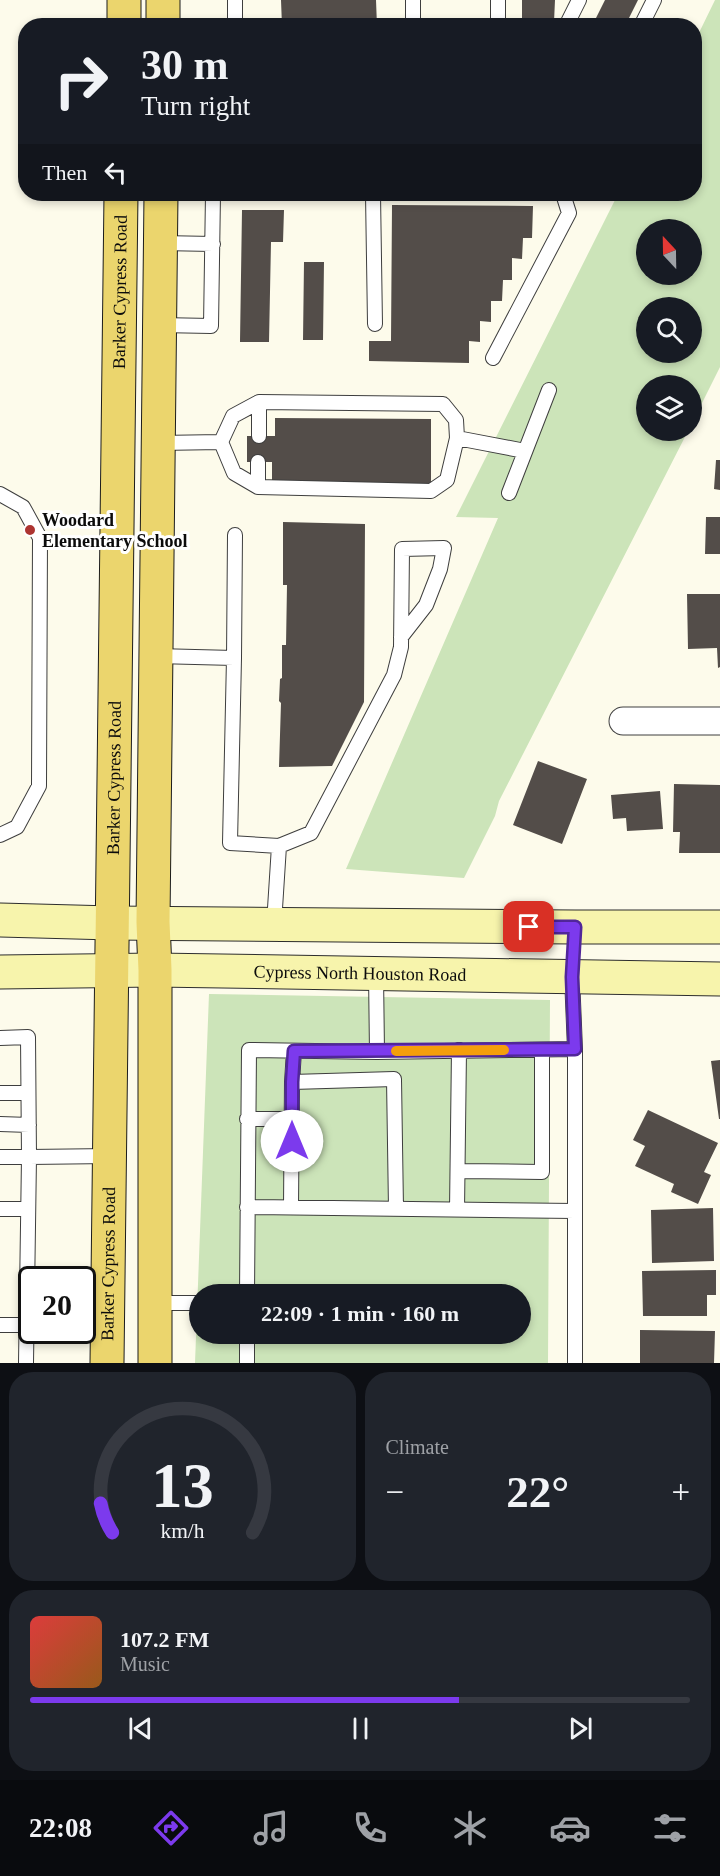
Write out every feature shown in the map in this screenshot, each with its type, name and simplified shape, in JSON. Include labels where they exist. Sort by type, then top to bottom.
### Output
[{"type":"main road","points":[[124,0],[124,18]]},
{"type":"main road","points":[[163,0],[163,18]]},
{"type":"main road","name":"Barker Cypress Road","points":[[107,1363],[121,201]]},
{"type":"main road","points":[[155,1363],[153,922],[161,201]]},
{"type":"main road","points":[[118,445],[159,443]]},
{"type":"main road","points":[[0,920],[112,923],[720,927]]},
{"type":"main road","points":[[572,977],[575,927]]},
{"type":"main road","name":"Cypress North Houston Road","points":[[0,972],[155,970],[720,979]]},
{"type":"street","points":[[623,721],[720,721]]},
{"type":"lane","points":[[235,0],[235,18]]},
{"type":"lane","points":[[413,0],[413,18]]},
{"type":"lane","points":[[498,0],[498,18]]},
{"type":"lane","points":[[570,18],[579,0]]},
{"type":"lane","points":[[645,18],[654,0]]},
{"type":"lane","points":[[160,325],[211,326],[213,201]]},
{"type":"lane","points":[[373,201],[375,324]]},
{"type":"lane","points":[[493,358],[569,213],[565,201]]},
{"type":"lane","points":[[161,243],[213,244]]},
{"type":"lane","points":[[509,493],[549,390]]},
{"type":"lane","points":[[259,402],[259,436]]},
{"type":"lane","points":[[259,402],[443,404],[456,420],[457,438],[447,480],[431,491],[258,488],[234,473],[221,442],[233,416],[259,402]]},
{"type":"lane","points":[[457,438],[525,452]]},
{"type":"lane","points":[[159,443],[221,442]]},
{"type":"lane","points":[[258,462],[258,488]]},
{"type":"lane","points":[[0,494],[23,507],[40,538],[40,550],[39,786],[17,827],[0,835]]},
{"type":"lane","points":[[235,535],[230,843],[279,846],[311,833],[394,675],[401,647],[401,637],[402,549],[444,548],[440,569],[426,605],[401,637]]},
{"type":"lane","points":[[156,656],[234,658]]},
{"type":"lane","points":[[274,924],[279,846]]},
{"type":"lane","points":[[376,974],[377,1052]]},
{"type":"lane","points":[[572,977],[575,1049],[575,1363]]},
{"type":"lane","points":[[0,1038],[28,1037],[27,1266]]},
{"type":"lane","points":[[247,1284],[249,1050],[377,1052],[575,1049]]},
{"type":"lane","points":[[457,1210],[459,1050]]},
{"type":"lane","points":[[458,1171],[542,1172],[542,1050]]},
{"type":"lane","points":[[291,1208],[294,1051]]},
{"type":"lane","points":[[292,1082],[394,1079],[396,1209]]},
{"type":"lane","points":[[0,1093],[28,1093]]},
{"type":"lane","points":[[247,1119],[292,1119]]},
{"type":"lane","points":[[0,1124],[29,1125]]},
{"type":"lane","points":[[0,1157],[110,1156]]},
{"type":"lane","points":[[247,1207],[575,1211]]},
{"type":"lane","points":[[0,1209],[28,1209]]},
{"type":"lane","points":[[155,1303],[189,1303]]},
{"type":"lane","points":[[0,1325],[18,1325]]},
{"type":"lane","points":[[26,1344],[26,1363]]},
{"type":"lane","points":[[248,1344],[248,1363]]},
{"type":"green space","points":[[715,0],[720,0],[720,367],[702,403],[702,375],[636,375],[636,441],[683,441],[499,801],[495,816],[464,878],[346,869],[498,518],[456,517],[614,201],[702,201],[702,27]]},
{"type":"green space","points":[[209,994],[550,1000],[548,1363],[195,1363],[196,1344],[531,1344],[531,1284],[198,1284]]},
{"type":"building","points":[[281,0],[376,0],[377,18],[282,18]]},
{"type":"building","points":[[522,0],[555,0],[554,18],[522,18]]},
{"type":"building","points":[[605,0],[638,0],[629,18],[596,18]]},
{"type":"building","points":[[392,205],[533,206],[532,238],[523,238],[522,259],[512,258],[512,280],[503,280],[502,301],[491,301],[491,322],[480,321],[480,342],[469,341],[469,363],[369,361],[369,341],[391,341]]},
{"type":"building","points":[[242,210],[284,210],[283,242],[271,242],[269,342],[240,342]]},
{"type":"building","points":[[304,262],[324,262],[323,340],[303,340]]},
{"type":"building","points":[[275,418],[431,419],[431,483],[272,483],[272,462],[247,462],[247,436],[275,436]]},
{"type":"building","points":[[716,460],[720,460],[720,490],[714,489]]},
{"type":"building","points":[[706,517],[720,517],[720,554],[705,554]]},
{"type":"building","points":[[283,522],[365,524],[364,702],[332,766],[279,767],[281,703],[279,701],[282,645],[286,645],[287,585],[283,585]]},
{"type":"building","points":[[687,594],[720,594],[720,667],[718,668],[717,648],[688,649]]},
{"type":"building","points":[[538,761],[587,779],[562,844],[513,825]]},
{"type":"building","points":[[674,784],[720,785],[720,853],[679,853],[680,832],[673,832]]},
{"type":"building","points":[[660,791],[663,829],[627,831],[626,818],[613,819],[611,795]]},
{"type":"building","points":[[720,1060],[720,1119],[719,1119],[711,1061]]},
{"type":"building","points":[[648,1110],[718,1143],[704,1172],[711,1175],[698,1204],[671,1192],[674,1184],[635,1166],[645,1146],[633,1140]]},
{"type":"building","points":[[713,1208],[714,1261],[652,1263],[651,1210]]},
{"type":"building","points":[[716,1270],[716,1295],[707,1295],[707,1316],[643,1316],[642,1271]]},
{"type":"building","points":[[640,1330],[715,1331],[714,1363],[640,1363]]},
{"type":"slow traffic","points":[[396,1051],[504,1050]]},
{"type":"place","name":"Woodard Elementary School","points":[[30,530]]},
{"type":"route","points":[[292,1141],[294,1051],[575,1049],[572,977],[575,927],[529,927]]}]
